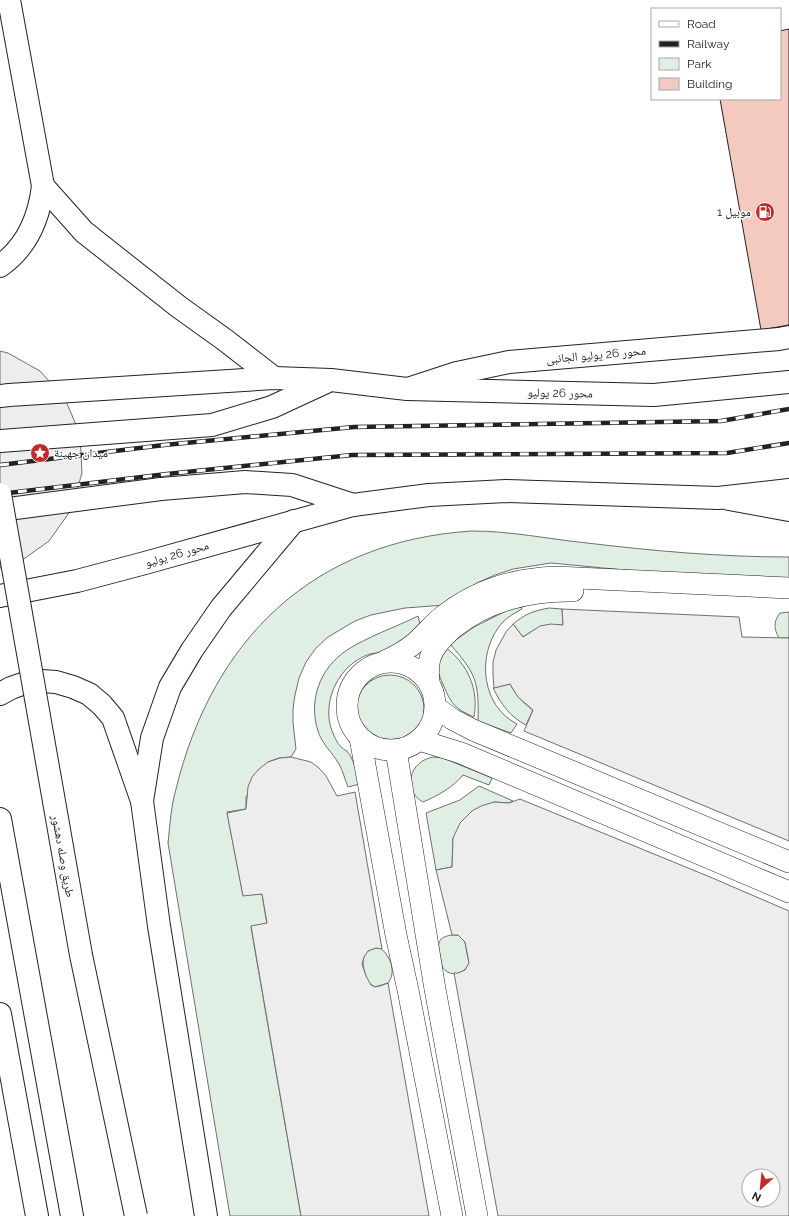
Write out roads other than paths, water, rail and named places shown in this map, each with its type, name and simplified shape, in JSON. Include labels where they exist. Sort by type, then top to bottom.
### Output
[{"type":"main road","points":[[0,266],[9,260],[20,249],[28,236],[41,204],[43,186],[9,0]]},
{"type":"main road","points":[[43,186],[84,232],[179,307],[274,378]]},
{"type":"main road","name":"محور 26 يوليو الجانبى","points":[[407,389],[457,373],[509,362],[789,337]]},
{"type":"main road","name":"محور 26 يوليو","points":[[0,396],[274,378],[331,380],[407,389],[654,395],[789,382]]},
{"type":"main road","points":[[0,441],[212,425],[272,407],[331,380]]},
{"type":"main road","name":"محور 26 يوليو","points":[[0,510],[160,490],[245,482],[292,485],[352,504]]},
{"type":"main road","name":"محور 26 يوليو","points":[[0,596],[85,579],[145,564],[352,504],[429,495],[506,491],[718,498],[789,490]]},
{"type":"main road","name":"طريق وصله دهشور","points":[[0,494],[80,955],[136,1216]]},
{"type":"main road","points":[[718,498],[789,510]]},
{"type":"main road","points":[[142,801],[152,738],[170,687],[192,650],[221,608],[294,520]]},
{"type":"main road","points":[[0,694],[25,683],[41,681],[56,682],[73,687],[88,694],[102,705],[113,718],[142,801],[159,926],[206,1216]]},
{"type":"main road","points":[[0,819],[72,1216]]},
{"type":"main road","points":[[0,1014],[37,1216]]},
{"type":"street","points":[[385,661],[398,661],[410,665],[421,672],[429,682],[434,694],[436,707],[433,720],[428,731],[419,740],[408,747],[396,750],[383,749],[371,745],[360,738],[352,728],[348,717],[346,704],[348,692],[353,681],[362,671],[373,664],[385,661],[401,653],[416,642],[440,618],[466,601],[484,592],[507,583],[531,578],[556,577],[789,588]]},
{"type":"street","points":[[429,682],[428,670],[430,658],[435,647],[442,638],[457,625],[474,614],[504,600],[529,594],[558,590],[789,602]]},
{"type":"street","points":[[436,707],[452,719],[473,730],[789,862]]},
{"type":"street","points":[[360,738],[396,935],[452,1216]]},
{"type":"street","points":[[419,740],[461,753],[789,892]]},
{"type":"street","points":[[396,750],[435,989],[477,1216]]},
{"type":"railway","points":[[0,465],[164,445],[354,427],[721,421],[789,409]]},
{"type":"railway","points":[[0,494],[167,474],[352,455],[727,453],[789,443]]},
{"type":"place","name":"موبيل 1","points":[[765,212]]},
{"type":"place","name":"ميدان جهينة","points":[[40,453]]}]
